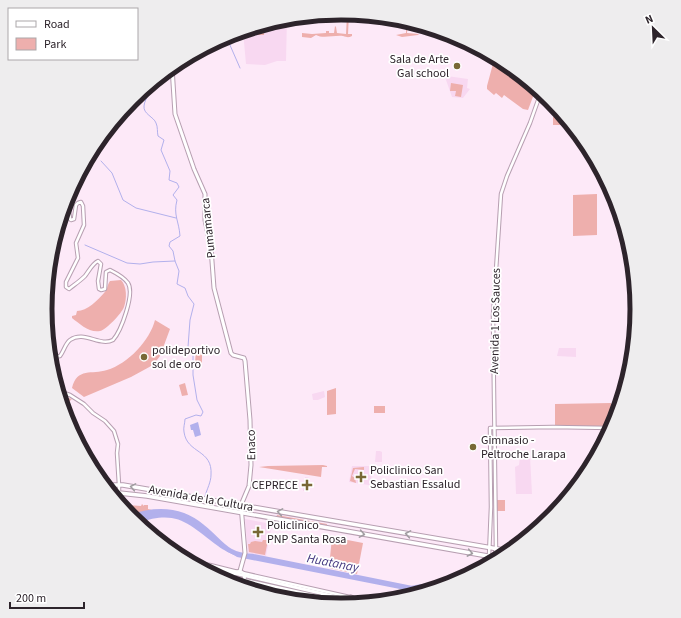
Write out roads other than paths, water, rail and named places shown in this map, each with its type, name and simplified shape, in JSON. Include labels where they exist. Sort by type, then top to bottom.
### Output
[{"type":"highway","name":"Avenida de la Cultura","points":[[111,486],[119,485],[501,549]]},
{"type":"highway","name":"Avenida de la Cultura","points":[[119,492],[488,557]]},
{"type":"main road","name":"Pumamarca","points":[[173,74],[175,114],[194,169],[205,194],[205,220],[210,242],[212,273],[218,306],[231,353],[244,358],[245,360]]},
{"type":"main road","name":"Enaco","points":[[239,578],[245,554],[241,505],[250,481],[252,446],[245,360]]},
{"type":"main road","points":[[217,570],[239,578],[338,598]]},
{"type":"main road","points":[[322,595],[333,593]]},
{"type":"main road","points":[[322,595],[330,597]]},
{"type":"street","name":"Avenida 1 Los Sauces","points":[[489,556],[493,316],[502,194],[507,176],[530,123],[538,98]]},
{"type":"street","points":[[56,357],[60,356],[69,341],[80,337],[107,342],[113,340],[121,325],[129,302],[129,285],[125,280],[112,271],[108,270],[106,272],[104,289],[99,289],[98,281],[101,264],[98,261],[85,276],[72,287],[68,289],[66,287],[66,282],[78,258],[76,243],[84,225],[83,206],[81,202],[78,202],[76,205],[75,218],[72,220],[70,219],[69,210]]},
{"type":"street","points":[[64,394],[84,404],[93,413],[105,421],[114,431],[118,441],[116,451],[118,461],[119,492]]},
{"type":"street","name":"Avenida 1 Los Sauces","points":[[492,428],[495,553]]},
{"type":"street","points":[[492,428],[604,428]]},
{"type":"street","points":[[205,564],[210,564],[239,578],[308,596]]},
{"type":"street","points":[[239,578],[351,597]]},
{"type":"water","points":[[198,422],[201,435],[195,437],[190,425]]},
{"type":"water","points":[[158,510],[170,511],[189,516],[198,521],[224,546],[240,555],[252,556],[411,588],[419,587],[405,590],[237,557],[220,548],[190,525],[181,521],[163,517],[144,521],[138,515]]},
{"type":"waterway","points":[[229,43],[240,68]]},
{"type":"waterway","points":[[150,92],[144,109],[156,123],[158,136],[164,140],[161,150],[170,171],[169,180],[177,183],[179,187],[173,195],[177,200],[176,214],[180,236],[170,242],[169,246],[173,251],[179,271],[177,284],[185,288],[188,296],[194,304],[190,320],[188,347],[193,354],[193,375],[197,400],[203,412],[201,416],[196,415],[185,419],[184,430],[186,439],[208,460],[211,467],[210,480],[205,496]]},
{"type":"waterway","points":[[101,161],[112,173],[123,200],[136,208],[176,218]]},
{"type":"waterway","points":[[85,245],[127,263],[140,264],[175,261]]},
{"type":"waterway","name":"Huatanay","points":[[138,515],[159,511],[186,517],[203,527],[224,547],[243,555],[411,588],[419,587]]},
{"type":"place","name":"Sala de Arte Gal school","points":[[457,66]]},
{"type":"place","name":"polideportivo sol de oro","points":[[144,357]]},
{"type":"place","name":"Gimnasio - Peltroche Larapa","points":[[473,447]]},
{"type":"place","name":"Policlinico San Sebastian Essalud","points":[[361,477]]},
{"type":"place","name":"CEPRECE","points":[[307,485]]},
{"type":"place","name":"Policlinico PNP Santa Rosa","points":[[258,532]]}]
